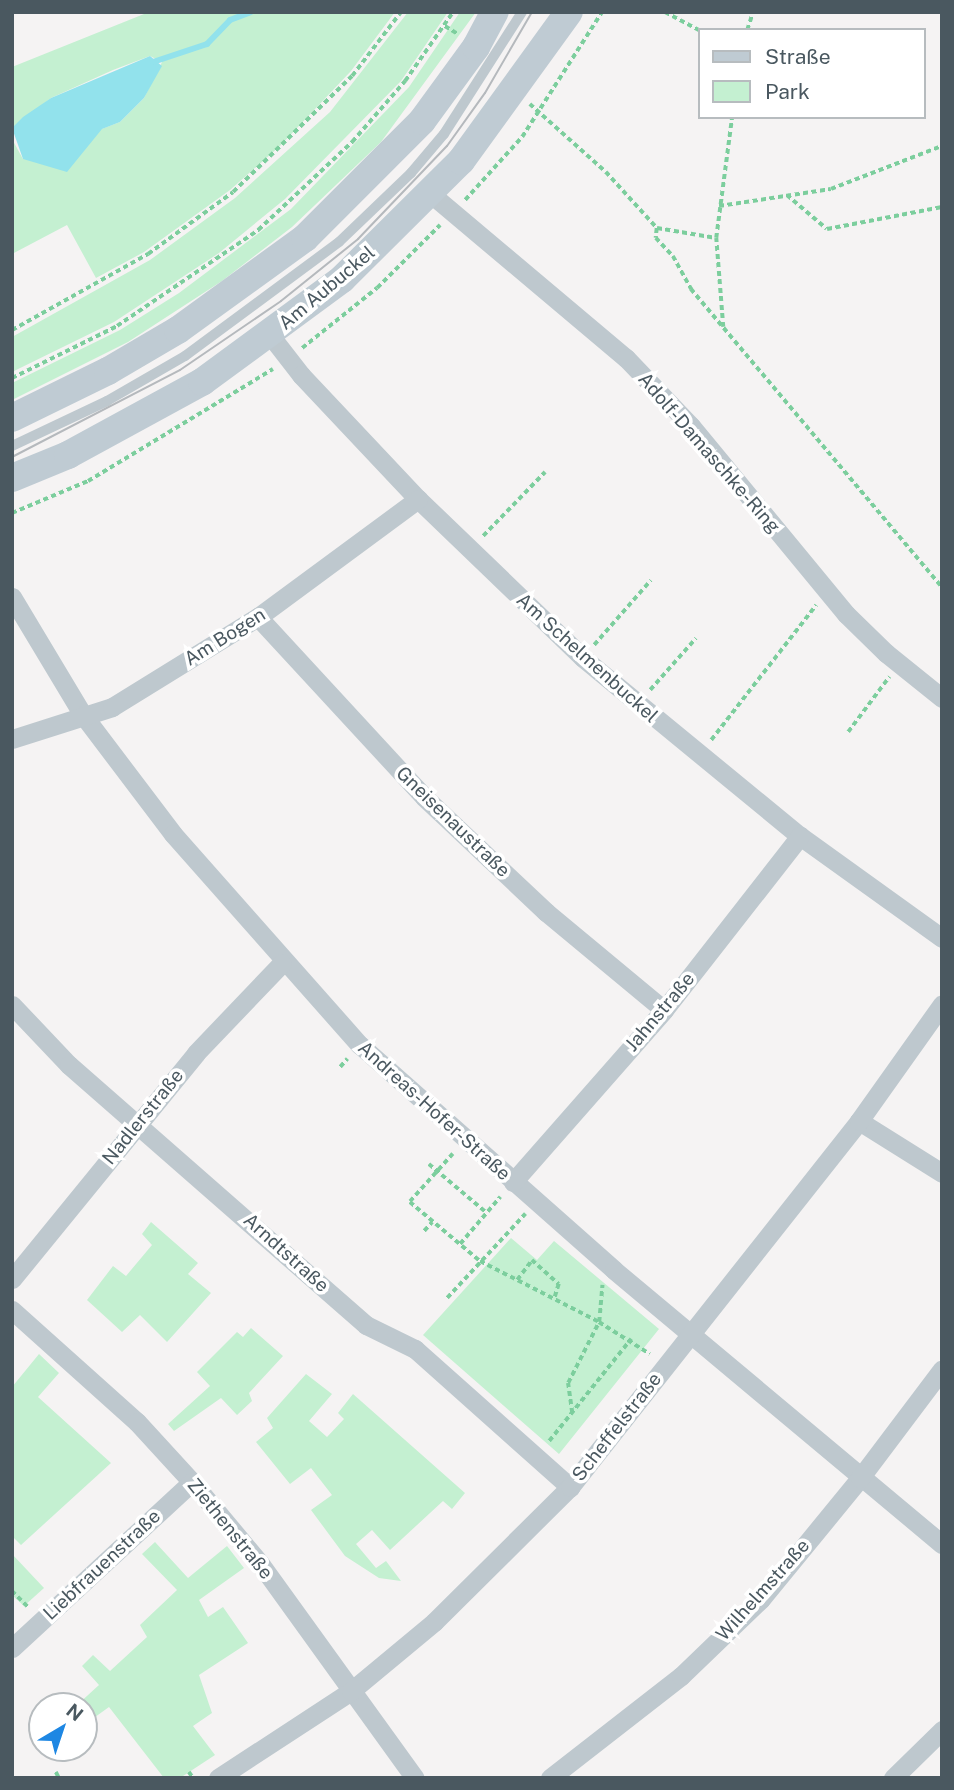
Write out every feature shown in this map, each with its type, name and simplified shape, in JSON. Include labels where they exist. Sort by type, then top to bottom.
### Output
[{"type":"main road","points":[[12,418],[108,371],[178,330],[305,238],[422,121],[476,47],[495,12]]},
{"type":"main road","name":"Am Aubuckel","points":[[12,478],[135,420],[270,335],[439,200],[569,12]]},
{"type":"street","name":"Adolf-Damaschke-Ring","points":[[439,200],[626,358],[691,426],[828,591],[898,664],[942,698]]},
{"type":"street","name":"Am Schelmenbuckel","points":[[270,335],[301,375],[418,499],[583,657],[637,705],[800,836],[942,938]]},
{"type":"street","name":"Am Bogen","points":[[12,739],[112,707],[258,617],[418,499]]},
{"type":"street","name":"Andreas-Hofer-Straße","points":[[12,597],[83,715],[173,834],[282,963],[360,1045],[614,1269],[860,1478],[942,1544]]},
{"type":"street","name":"Gneisenaustraße","points":[[258,617],[424,797],[546,912],[664,1010]]},
{"type":"street","name":"Jahnstraße","points":[[513,1182],[664,1010],[800,836]]},
{"type":"street","name":"Nadlerstraße","points":[[12,1279],[218,1028],[282,963]]},
{"type":"street","name":"Scheffelstraße","points":[[218,1778],[351,1691],[444,1613],[570,1487],[859,1121],[942,1004]]},
{"type":"street","name":"Arndtstraße","points":[[12,1005],[69,1065],[366,1325],[415,1349],[570,1487]]},
{"type":"street","points":[[859,1121],[942,1173]]},
{"type":"street","name":"Ziethenstraße","points":[[12,1310],[137,1422],[192,1482],[259,1562],[415,1778]]},
{"type":"street","name":"Wilhelmstraße","points":[[550,1778],[691,1667],[761,1598],[860,1478],[942,1369]]},
{"type":"street","name":"Liebfrauenstraße","points":[[12,1648],[192,1482]]},
{"type":"street","points":[[901,1775],[942,1730]]},
{"type":"lane","points":[[12,446],[107,401],[185,356],[339,242],[444,134],[522,12]]},
{"type":"path","points":[[12,330],[148,254],[233,192],[299,133],[352,76],[401,12]]},
{"type":"path","points":[[12,378],[117,327],[258,230],[352,142],[405,81],[453,12]]},
{"type":"path","points":[[665,12],[698,30]]},
{"type":"path","points":[[445,26],[464,38]]},
{"type":"path","points":[[530,104],[606,172],[657,228],[716,238]]},
{"type":"path","points":[[723,329],[716,238],[732,119]]},
{"type":"path","points":[[719,206],[831,189],[942,146]]},
{"type":"path","points":[[787,195],[827,229],[942,207]]},
{"type":"path","points":[[657,228],[656,238],[723,329],[942,587]]},
{"type":"path","points":[[470,550],[545,472]]},
{"type":"path","points":[[583,657],[652,580]]},
{"type":"path","points":[[699,755],[828,591]]},
{"type":"path","points":[[637,705],[696,638]]},
{"type":"path","points":[[848,732],[898,664]]},
{"type":"path","points":[[465,1140],[411,1202],[481,1261],[631,1339],[665,1366]]},
{"type":"path","points":[[429,1164],[486,1213]]},
{"type":"path","points":[[459,1244],[513,1182]]},
{"type":"path","points":[[447,1298],[536,1202]]},
{"type":"path","points":[[424,1231],[432,1222]]},
{"type":"path","points":[[517,1280],[532,1260],[559,1283],[554,1300]]},
{"type":"path","points":[[572,1413],[568,1383],[599,1322],[599,1289],[614,1269]]},
{"type":"path","points":[[535,1458],[631,1339]]},
{"type":"path","points":[[56,1772],[59,1778]]},
{"type":"path","points":[[190,1772],[193,1778]]},
{"type":"green space","points":[[149,12],[395,12],[351,71],[280,146],[230,190],[144,252],[96,278],[67,225],[12,254],[12,139],[23,159],[120,122],[144,98],[162,62],[150,56],[113,70],[51,98],[12,128],[12,67]]},
{"type":"green space","points":[[408,12],[448,12],[401,81],[285,199],[219,253],[114,322],[12,372],[12,337],[150,260],[235,198],[330,112]]},
{"type":"green space","points":[[460,12],[476,12],[381,142],[292,227],[222,281],[128,342],[12,400],[12,383],[120,330],[179,293],[291,209],[409,87]]},
{"type":"green space","points":[[151,1222],[198,1263],[188,1274],[211,1293],[167,1342],[140,1315],[122,1332],[87,1300],[113,1266],[126,1276],[152,1245],[142,1234]]},
{"type":"green space","points":[[511,1238],[537,1260],[554,1241],[659,1329],[559,1454],[423,1335]]},
{"type":"green space","points":[[251,1328],[283,1356],[249,1393],[252,1401],[237,1415],[221,1398],[174,1431],[168,1424],[210,1386],[197,1372],[237,1332],[243,1337]]},
{"type":"green space","points":[[39,1354],[59,1373],[38,1397],[111,1463],[21,1545],[12,1536],[12,1387]]},
{"type":"green space","points":[[306,1374],[332,1394],[309,1421],[327,1437],[344,1419],[338,1413],[353,1394],[465,1493],[452,1509],[443,1501],[390,1550],[372,1530],[356,1544],[376,1568],[386,1561],[401,1581],[379,1578],[345,1556],[311,1510],[332,1495],[311,1468],[290,1484],[256,1442],[273,1428],[267,1418]]},
{"type":"green space","points":[[155,1542],[188,1578],[227,1546],[244,1568],[199,1600],[208,1617],[223,1607],[248,1643],[199,1675],[212,1713],[193,1726],[215,1755],[180,1778],[164,1778],[109,1707],[98,1715],[98,1692],[91,1692],[99,1685],[82,1666],[93,1655],[110,1671],[147,1637],[140,1625],[177,1590],[142,1554]]},
{"type":"green space","points":[[12,1554],[44,1588],[24,1606],[12,1595]]},
{"type":"water","points":[[150,56],[162,66],[144,98],[120,122],[102,129],[67,172],[23,159],[12,128],[23,117],[51,98]]},
{"type":"waterway","points":[[153,62],[207,44],[230,20],[251,12]]},
{"type":"tram line","points":[[12,457],[180,370],[281,301],[358,239],[447,146],[485,93],[532,12]]}]
